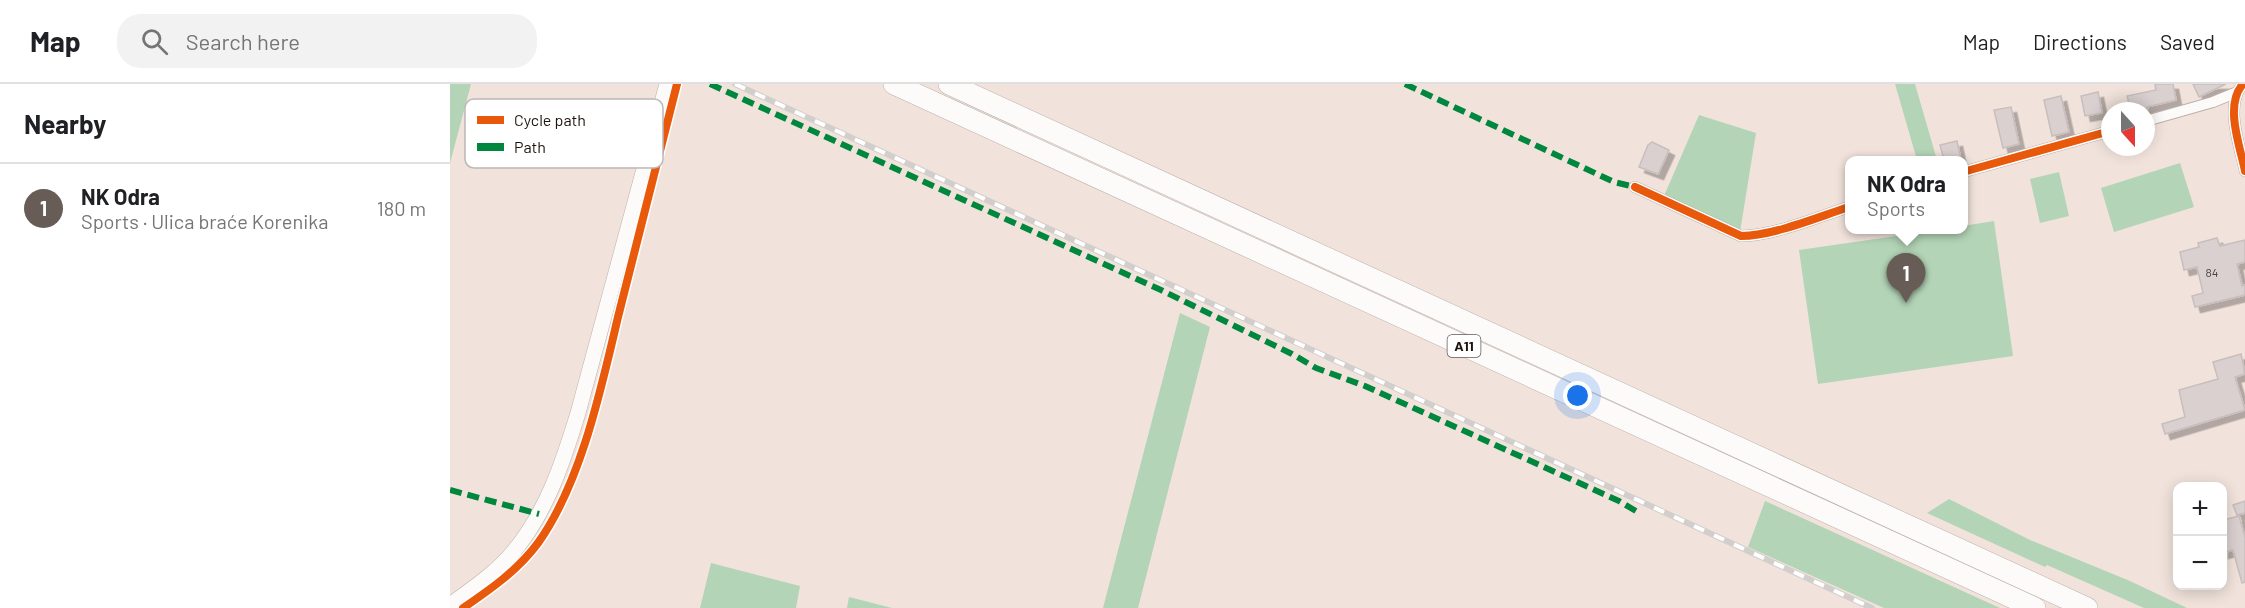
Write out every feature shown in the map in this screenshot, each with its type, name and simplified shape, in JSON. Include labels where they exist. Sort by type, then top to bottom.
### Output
[{"type":"highway","name":"A11","points":[[894,84],[2035,608]]},
{"type":"highway","name":"A11","points":[[949,84],[2087,608]]},
{"type":"main road","points":[[663,100],[667,84]]},
{"type":"main road","points":[[450,605],[513,553],[531,529],[549,495],[562,464],[578,413],[646,168]]},
{"type":"street","points":[[2155,118],[2213,102],[2239,88]]},
{"type":"street","points":[[2239,88],[2234,110],[2245,171]]},
{"type":"street","points":[[1968,171],[2101,134]]},
{"type":"street","points":[[1635,187],[1741,236],[1769,232],[1845,208]]},
{"type":"green space","points":[[450,84],[471,84],[467,99],[465,99],[450,163]]},
{"type":"green space","points":[[1895,84],[1915,84],[1936,156],[1916,156]]},
{"type":"green space","points":[[1699,115],[1756,133],[1740,232],[1664,196]]},
{"type":"green space","points":[[2180,163],[2194,207],[2114,232],[2101,188]]},
{"type":"green space","points":[[2059,172],[2069,216],[2040,223],[2030,179]]},
{"type":"green space","points":[[1994,221],[2013,356],[1818,384],[1799,250],[1910,234],[1968,234],[1968,225]]},
{"type":"green space","points":[[1180,313],[1210,327],[1138,608],[1103,608]]},
{"type":"green space","points":[[1949,499],[2030,540],[2130,581],[2187,608],[2144,608],[2047,565],[2045,567],[1927,513]]},
{"type":"green space","points":[[1765,501],[2000,608],[1884,608],[1748,547]]},
{"type":"green space","points":[[711,563],[800,586],[796,608],[700,608]]},
{"type":"green space","points":[[849,597],[892,608],[847,608]]},
{"type":"building","points":[[2155,84],[2173,84],[2176,100],[2155,105],[2155,102],[2129,102],[2127,96],[2156,90]]},
{"type":"building","points":[[2193,84],[2226,84],[2199,97]]},
{"type":"building","points":[[2098,92],[2101,113],[2085,116],[2081,96]]},
{"type":"building","points":[[2061,96],[2069,132],[2052,136],[2044,100]]},
{"type":"building","points":[[2011,107],[2019,144],[2003,148],[1994,110]]},
{"type":"building","points":[[1957,141],[1960,156],[1943,156],[1940,145]]},
{"type":"building","points":[[1652,142],[1669,150],[1658,174],[1639,167],[1648,145]]},
{"type":"building","points":[[2217,238],[2220,246],[2245,240],[2245,262],[2237,264],[2242,286],[2245,285],[2245,295],[2195,307],[2192,296],[2203,293],[2197,267],[2184,270],[2180,252],[2199,247],[2198,243]]},
{"type":"building","points":[[2241,354],[2245,374],[2235,377],[2245,410],[2165,434],[2162,424],[2185,417],[2179,390],[2218,379],[2213,362]]},
{"type":"building","points":[[2245,501],[2245,513],[2237,515],[2233,505]]},
{"type":"building","points":[[2239,516],[2245,537],[2245,582],[2242,583],[2233,550],[2227,552],[2227,519]]},
{"type":"railway","points":[[735,84],[1872,608]]},
{"type":"marked path","points":[[710,84],[1161,290],[1316,368],[1365,386],[1619,501],[1641,514]]},
{"type":"marked path","points":[[1405,84],[1614,182],[1635,187]]},
{"type":"marked path","points":[[450,490],[539,514]]},
{"type":"cycle path","points":[[663,139],[677,84]]},
{"type":"cycle path","points":[[2243,84],[2237,93],[2234,114],[2245,171]]},
{"type":"cycle path","points":[[1968,171],[2101,134]]},
{"type":"cycle path","points":[[463,608],[504,578],[530,553],[553,519],[566,492],[578,464],[597,404],[656,168]]},
{"type":"cycle path","points":[[1635,187],[1741,236],[1767,233],[1845,208]]},
{"type":"place","name":"NK Odra","points":[[1906,303]]}]
